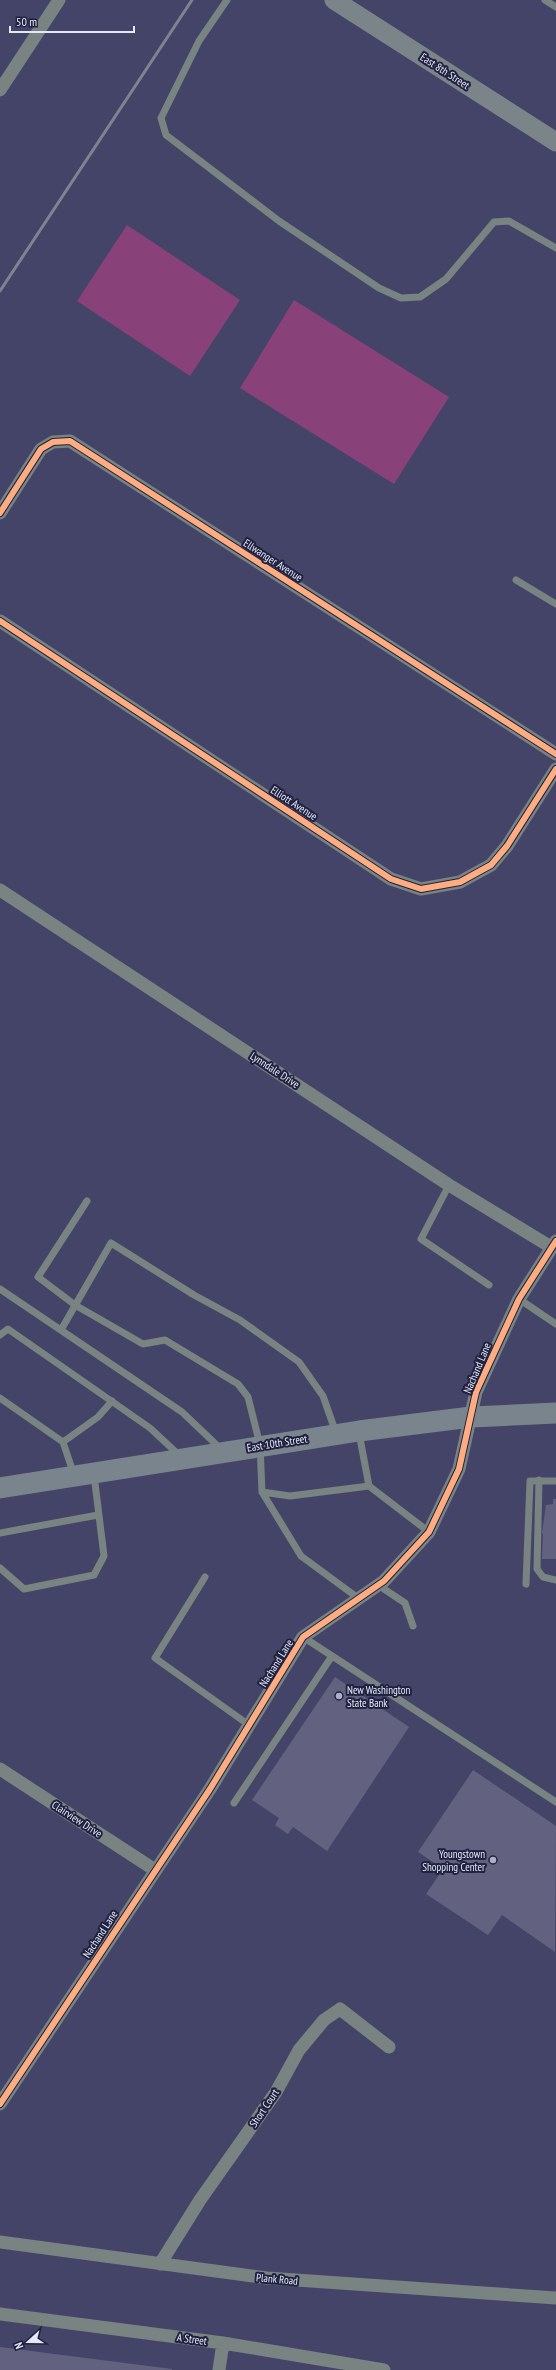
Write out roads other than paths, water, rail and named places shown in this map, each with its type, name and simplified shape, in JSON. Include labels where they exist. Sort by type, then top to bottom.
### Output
[{"type":"main road","name":"East 8th Street","points":[[334,0],[556,142]]},
{"type":"main road","name":"East 10th Street","points":[[0,1488],[260,1445],[359,1431],[470,1417],[556,1413]]},
{"type":"street","points":[[0,90],[59,0]]},
{"type":"street","name":"Ellwanger Avenue","points":[[0,513],[41,449],[53,442],[70,441],[556,754]]},
{"type":"street","name":"Elliott Avenue","points":[[0,621],[391,879],[421,889],[460,882],[491,865],[507,846],[556,769]]},
{"type":"street","name":"Lynndale Drive","points":[[0,890],[449,1185],[554,1244]]},
{"type":"street","name":"Nachand Lane","points":[[0,2104],[210,1789],[303,1637],[384,1581],[429,1532],[459,1469],[476,1392],[519,1299],[554,1244]]},
{"type":"street","name":"Clairview Drive","points":[[0,1769],[155,1870]]},
{"type":"street","name":"Short Court","points":[[160,2264],[200,2200],[276,2092],[299,2050],[324,2020],[340,2009],[389,2047]]},
{"type":"street","name":"Plank Road","points":[[0,2242],[267,2278],[556,2298]]},
{"type":"street","name":"A Street","points":[[0,2314],[223,2343],[384,2370]]},
{"type":"street","points":[[219,2370],[223,2343]]},
{"type":"lane","points":[[227,0],[199,41],[161,118],[166,135],[279,221],[379,288],[401,298],[420,297],[446,279],[494,222],[509,221],[556,248]]},
{"type":"lane","points":[[545,0],[556,7]]},
{"type":"lane","points":[[516,580],[556,604]]},
{"type":"lane","points":[[449,1185],[421,1238],[489,1285]]},
{"type":"lane","points":[[87,1201],[38,1277],[75,1305],[143,1344],[165,1340],[238,1384],[248,1397],[260,1445],[262,1492],[301,1556],[358,1598]]},
{"type":"lane","points":[[61,1330],[111,1243],[240,1320],[299,1362],[324,1396],[337,1434]]},
{"type":"lane","points":[[0,1289],[182,1412],[223,1451]]},
{"type":"lane","points":[[519,1299],[556,1324]]},
{"type":"lane","points":[[0,1335],[8,1329],[150,1428],[182,1458]]},
{"type":"lane","points":[[0,1398],[63,1442],[84,1474],[98,1515],[104,1556],[94,1575],[24,1589],[0,1568]]},
{"type":"lane","points":[[63,1442],[98,1417],[112,1401]]},
{"type":"lane","points":[[359,1431],[369,1486],[429,1532]]},
{"type":"lane","points":[[539,1480],[537,1569],[544,1578],[556,1580]]},
{"type":"lane","points":[[526,1584],[530,1481],[556,1481]]},
{"type":"lane","points":[[262,1492],[290,1496],[369,1486]]},
{"type":"lane","points":[[0,1533],[98,1515]]},
{"type":"lane","points":[[205,1577],[155,1658],[249,1725]]},
{"type":"lane","points":[[384,1581],[384,1589],[405,1603],[413,1626]]},
{"type":"lane","points":[[303,1637],[556,1802]]},
{"type":"lane","points":[[234,1803],[332,1656]]},
{"type":"railway","points":[[0,291],[192,0]]},
{"type":"place","name":"New Washington State Bank","points":[[339,1696]]},
{"type":"place","name":"Youngstown Shopping Center","points":[[493,1860]]}]
